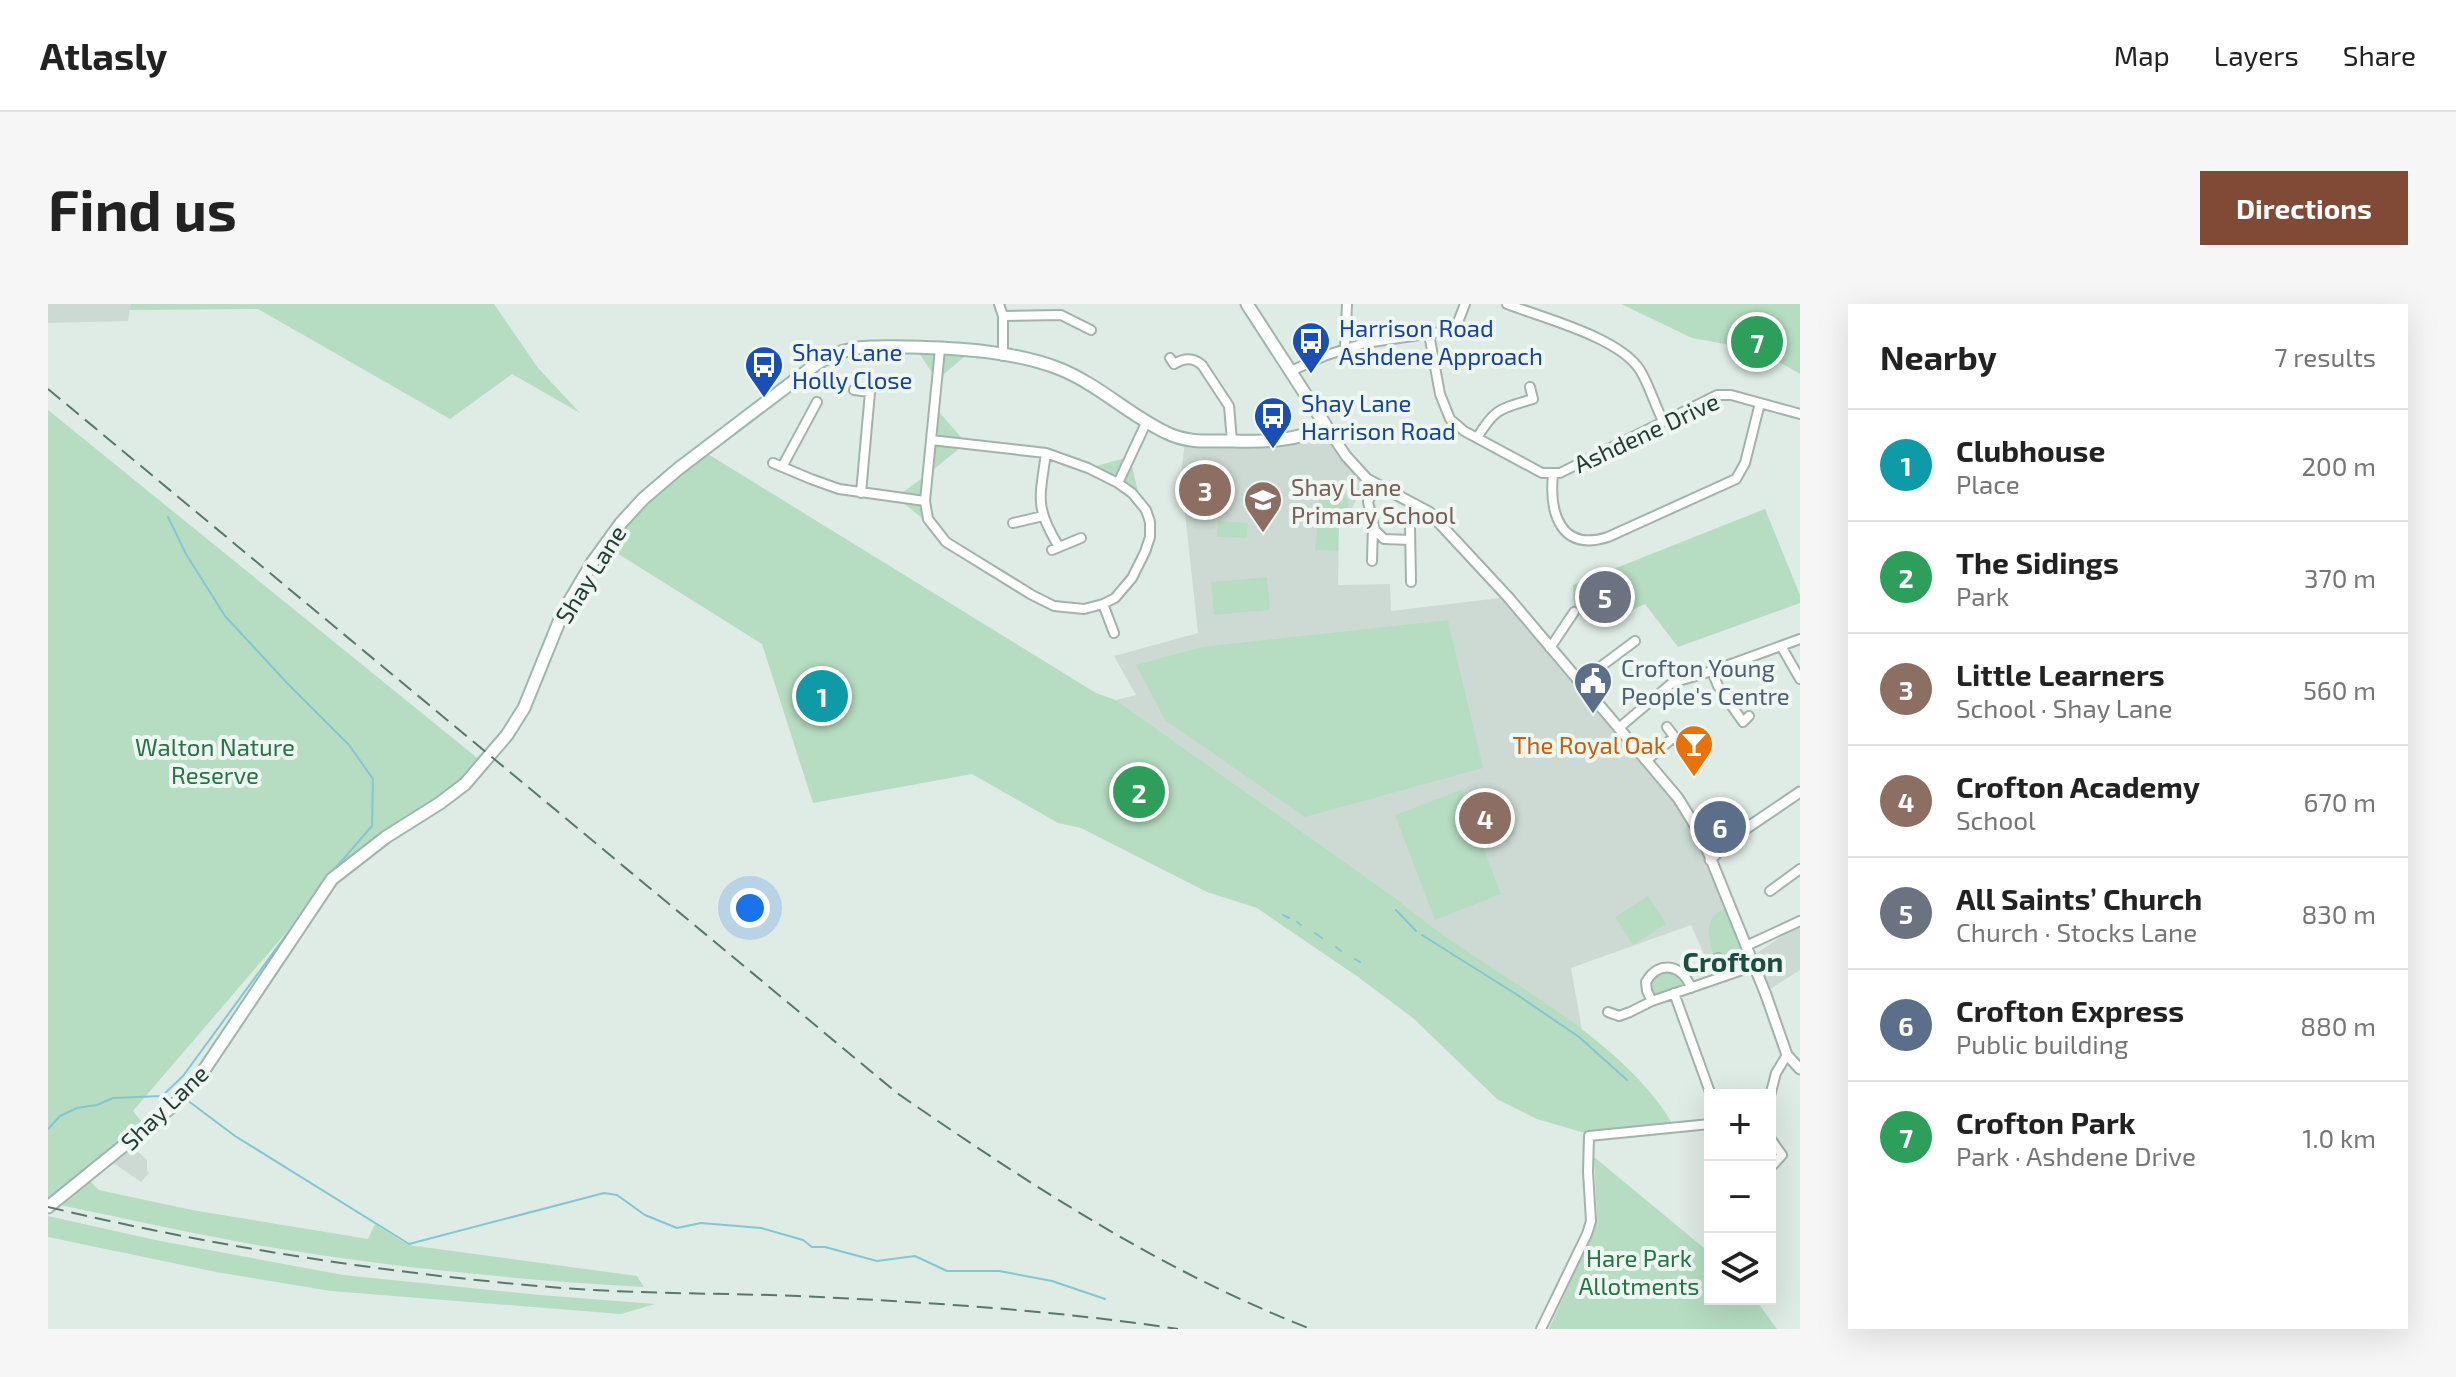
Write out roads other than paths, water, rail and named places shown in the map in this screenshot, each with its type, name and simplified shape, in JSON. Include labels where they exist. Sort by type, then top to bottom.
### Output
[{"type":"main road","points":[[1247,304],[1326,426]]},
{"type":"main road","name":"Shay Lane","points":[[48,1207],[189,1090],[215,1057],[332,879],[386,837],[440,803],[482,767],[524,708],[553,633],[578,584],[633,509],[678,469],[830,355],[866,347],[940,349],[1044,364],[1080,378],[1164,431],[1201,442],[1288,439],[1313,433],[1326,426]]},
{"type":"street","points":[[999,304],[1003,316],[1003,356]]},
{"type":"street","points":[[1345,349],[1347,304]]},
{"type":"street","points":[[1291,371],[1365,343],[1429,334],[1452,327],[1458,322],[1465,304]]},
{"type":"street","points":[[1507,304],[1577,330],[1629,357],[1640,370],[1663,421]]},
{"type":"street","points":[[1003,316],[1061,315],[1091,330]]},
{"type":"street","name":"Ashdene Drive","points":[[1429,334],[1446,415],[1454,424],[1477,438],[1542,473],[1553,474],[1717,395],[1731,395],[1800,414]]},
{"type":"street","points":[[931,440],[1046,453],[1118,483],[1132,493],[1146,510],[1150,522],[1150,537],[1132,578],[1121,592],[1103,604],[1084,609],[1063,608],[1032,595],[946,542],[928,519],[925,501],[931,440],[940,349]]},
{"type":"street","points":[[1170,358],[1174,364],[1187,358],[1202,365],[1229,406],[1232,441]]},
{"type":"street","points":[[1477,438],[1497,410],[1533,399],[1530,387]]},
{"type":"street","points":[[854,390],[870,392],[861,493]]},
{"type":"street","points":[[817,402],[816,414],[778,465],[825,484],[861,493],[925,501]]},
{"type":"street","points":[[1553,474],[1556,509],[1565,532],[1578,541],[1608,537],[1736,479],[1745,463],[1760,403]]},
{"type":"street","points":[[1118,483],[1147,421]]},
{"type":"street","points":[[1326,426],[1346,456],[1376,485],[1429,512],[1508,597],[1620,727],[1688,812],[1702,837],[1787,1055],[1800,1069]]},
{"type":"street","points":[[1046,453],[1040,496],[1043,516],[1056,548],[1081,538]]},
{"type":"street","points":[[1376,485],[1368,502],[1375,530],[1384,539],[1410,540]]},
{"type":"street","points":[[1013,523],[1043,516]]},
{"type":"street","points":[[1372,561],[1373,524]]},
{"type":"street","points":[[1410,527],[1411,582]]},
{"type":"street","points":[[1103,604],[1114,633]]},
{"type":"street","points":[[1550,648],[1574,612]]},
{"type":"street","points":[[1620,727],[1672,683],[1800,639]]},
{"type":"street","points":[[1580,682],[1635,641]]},
{"type":"street","points":[[1781,646],[1800,679]]},
{"type":"street","points":[[1712,671],[1718,686],[1743,722],[1749,716]]},
{"type":"street","points":[[1647,760],[1677,740],[1667,727]]},
{"type":"street","points":[[1710,860],[1732,838],[1800,792]]},
{"type":"street","points":[[1770,891],[1799,873]]},
{"type":"street","points":[[1746,946],[1800,921]]},
{"type":"street","points":[[1608,1012],[1621,1020],[1650,1002],[1754,966]]},
{"type":"street","points":[[1650,1002],[1646,982],[1664,967],[1683,972],[1691,988]]},
{"type":"street","points":[[1674,993],[1709,1089]]},
{"type":"street","points":[[1772,1089],[1776,1073],[1787,1055]]},
{"type":"street","points":[[1541,1329],[1591,1221],[1589,1136],[1704,1125]]},
{"type":"waterway","points":[[168,517],[186,554],[225,616],[349,745],[373,779],[372,826],[332,872]]},
{"type":"waterway","points":[[48,1129],[60,1116],[77,1108],[97,1105],[113,1098],[162,1096],[183,1076],[314,897]]},
{"type":"waterway","points":[[1396,910],[1416,931]]},
{"type":"waterway","points":[[1283,915],[1289,918]]},
{"type":"waterway","points":[[1297,922],[1301,925]]},
{"type":"waterway","points":[[1315,933],[1322,938]]},
{"type":"waterway","points":[[1422,935],[1579,1037],[1627,1080]]},
{"type":"waterway","points":[[1336,947],[1341,951]]},
{"type":"waterway","points":[[1355,959],[1360,962]]},
{"type":"waterway","points":[[187,1100],[235,1136],[409,1244],[604,1193],[617,1195],[645,1215],[677,1228],[701,1223],[761,1228],[803,1240],[812,1247],[825,1247],[877,1261],[915,1256],[947,1271],[999,1271],[1052,1281],[1105,1299]]},
{"type":"railway","points":[[48,389],[897,1093],[1046,1192],[1149,1253],[1256,1306],[1311,1329]]},
{"type":"railway","points":[[48,1207],[239,1247],[432,1275],[592,1290],[941,1304],[1178,1329]]},
{"type":"place","name":"Crofton Park","points":[[1757,342]]},
{"type":"place","name":"Harrison Road Ashdene Approach","points":[[1311,375]]},
{"type":"place","name":"Shay Lane Holly Close","points":[[764,399]]},
{"type":"place","name":"Shay Lane Harrison Road","points":[[1273,450]]},
{"type":"place","name":"Little Learners","points":[[1205,490]]},
{"type":"place","name":"Shay Lane Primary School","points":[[1263,534]]},
{"type":"place","name":"All Saints’ Church","points":[[1605,597]]},
{"type":"place","name":"Clubhouse","points":[[822,696]]},
{"type":"place","name":"Crofton Young People's Centre","points":[[1593,715]]},
{"type":"place","name":"The Royal Oak","points":[[1694,778]]},
{"type":"place","name":"The Sidings","points":[[1139,792]]},
{"type":"place","name":"Crofton Academy","points":[[1485,818]]},
{"type":"place","name":"Crofton Express","points":[[1720,827]]},
{"type":"district","name":"Crofton","points":[[1733,961]]},
{"type":"park label","name":"Walton Nature Reserve","points":[[215,760]]},
{"type":"park label","name":"Hare Park Allotments","points":[[1639,1271]]}]
